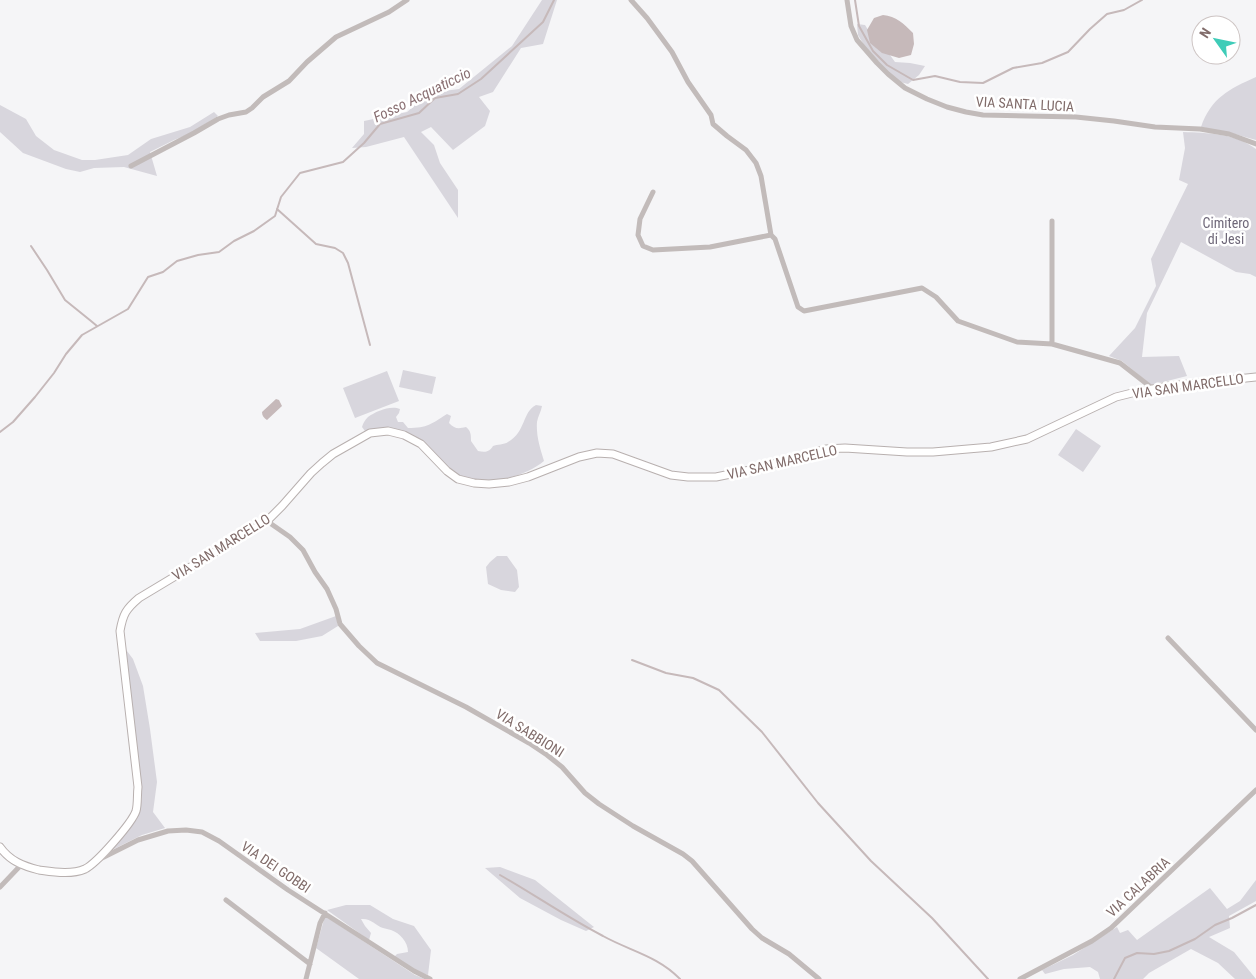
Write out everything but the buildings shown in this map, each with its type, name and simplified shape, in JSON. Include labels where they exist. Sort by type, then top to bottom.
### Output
[{"type":"main road","name":"VIA SAN MARCELLO","points":[[0,847],[13,861],[21,865],[50,872],[71,872],[85,869],[98,860],[122,832],[136,811],[138,787],[120,631],[122,618],[128,607],[139,598],[267,521],[322,462],[370,433],[388,431],[404,435],[421,444],[446,470],[458,479],[474,483],[509,482],[579,457],[597,453],[613,454],[671,475],[716,477],[754,469],[826,449],[845,448],[934,452],[992,447],[1028,439],[1116,397],[1152,388],[1256,377]]},
{"type":"street","points":[[131,166],[218,119],[246,112],[263,97],[289,81],[336,38],[388,12],[407,0]]},
{"type":"street","points":[[630,0],[647,18],[672,52],[688,82],[711,115],[713,124],[746,150],[756,163],[761,176],[771,234],[798,307],[804,311],[922,288],[936,296],[958,321],[1017,342],[1052,344],[1120,364],[1152,388]]},
{"type":"street","name":"VIA SANTA LUCIA","points":[[847,0],[851,26],[857,40],[888,74],[905,88],[927,99],[966,112],[983,115],[1076,117],[1155,127],[1200,128],[1229,134],[1256,144]]},
{"type":"street","points":[[653,192],[640,219],[638,235],[643,246],[653,250],[710,247],[771,234]]},
{"type":"street","points":[[1052,221],[1052,344]]},
{"type":"street","name":"VIA SABBIONI","points":[[267,521],[290,537],[303,550],[315,572],[328,589],[340,624],[377,663],[466,707],[547,754],[599,804],[692,861],[752,929],[762,938],[789,954],[819,979]]},
{"type":"street","points":[[1168,638],[1256,730]]},
{"type":"street","name":"VIA CALABRIA","points":[[1020,979],[1075,951],[1107,931],[1256,790]]},
{"type":"street","name":"VIA DEI GOBBI","points":[[98,860],[138,840],[168,831],[186,830],[202,832],[219,841],[288,890],[414,971],[430,979]]},
{"type":"street","points":[[0,887],[21,865]]},
{"type":"street","points":[[226,900],[310,964]]},
{"type":"street","points":[[306,979],[320,923],[325,913]]},
{"type":"green space","points":[[542,0],[557,0],[543,44],[521,48],[493,92],[479,97],[490,111],[485,126],[453,150],[431,127],[421,132],[434,145],[440,163],[458,190],[458,218],[404,137],[366,147],[352,148],[364,134],[364,121],[407,112],[429,93],[459,89],[512,46]]},
{"type":"green space","points":[[857,24],[865,25],[895,62],[925,66],[919,75],[908,84],[900,82],[889,74],[864,45],[858,35]]},
{"type":"green space","points":[[1256,77],[1256,140],[1201,127],[1210,109],[1222,96],[1229,90]]},
{"type":"green space","points":[[0,105],[26,119],[36,136],[54,150],[82,160],[128,155],[151,139],[190,127],[214,112],[218,116],[189,134],[150,152],[157,176],[124,167],[94,168],[80,172],[66,169],[23,153],[0,132]]},
{"type":"green space","name":"Cimitero di Jesi","points":[[1183,132],[1230,137],[1256,149],[1256,277],[1236,272],[1181,242],[1147,313],[1142,357],[1179,356],[1187,376],[1151,385],[1122,361],[1109,356],[1135,328],[1156,286],[1151,259],[1188,184],[1179,180],[1185,148]]},
{"type":"green space","points":[[403,370],[436,377],[432,394],[399,387]]},
{"type":"green space","points":[[387,371],[399,401],[355,418],[343,388]]},
{"type":"green space","points":[[536,405],[542,406],[537,420],[537,427],[544,461],[513,477],[487,481],[463,478],[453,473],[426,446],[402,433],[388,429],[365,431],[362,427],[368,417],[388,408],[400,409],[396,417],[398,422],[403,422],[408,428],[429,425],[447,414],[451,416],[449,423],[459,428],[466,427],[470,433],[471,441],[478,451],[486,452],[493,446],[506,443],[514,438],[528,412]]},
{"type":"green space","points":[[1076,429],[1101,446],[1083,472],[1058,455]]},
{"type":"green space","points":[[497,556],[507,556],[517,570],[519,587],[515,592],[501,590],[488,584],[486,567]]},
{"type":"green space","points":[[336,616],[338,626],[322,636],[296,641],[260,641],[255,633],[300,629]]},
{"type":"green space","points":[[124,647],[133,659],[143,686],[157,782],[153,812],[165,828],[142,835],[108,852],[137,819],[142,798]]},
{"type":"green space","points":[[500,867],[535,880],[594,927],[586,931],[520,898],[485,868]]},
{"type":"green space","points":[[1256,880],[1256,901],[1229,916],[1230,928],[1209,937],[1234,952],[1256,979],[1235,979],[1218,963],[1191,949],[1149,973],[1143,979],[1100,979],[1098,972],[1090,967],[1064,969],[1045,974],[1042,970],[1073,955],[1117,927],[1120,933],[1128,930],[1137,940],[1210,888],[1227,909],[1240,901]]},
{"type":"green space","points":[[346,905],[370,905],[393,919],[414,926],[431,950],[428,975],[415,971],[394,957],[397,954],[408,952],[405,941],[397,933],[361,919],[371,933],[369,940],[327,910]]},
{"type":"green space","points":[[325,916],[415,975],[425,979],[359,979],[316,948]]},
{"type":"shaded area","points":[[883,15],[896,19],[913,33],[914,44],[911,55],[899,58],[882,53],[870,43],[867,30],[874,18]]},
{"type":"shaded area","points":[[276,399],[279,400],[282,406],[267,420],[263,417],[262,412]]},
{"type":"waterway","name":"Fosso Acquaticcio","points":[[0,432],[13,422],[35,397],[82,335],[128,309],[148,277],[163,272],[177,261],[219,252],[275,216],[281,197],[300,173],[343,162],[364,143],[380,124],[419,113],[435,98],[458,94],[481,79],[543,22],[554,0]]},
{"type":"waterway","name":"Fosso Acquaticcio","points":[[855,0],[859,26],[873,51],[887,65],[913,80],[935,76],[960,82],[983,83],[1013,68],[1042,63],[1068,52],[1107,14],[1124,10],[1142,0]]},
{"type":"waterway","points":[[277,209],[316,244],[335,248],[343,253],[348,263],[370,345]]},
{"type":"waterway","points":[[31,246],[65,300],[97,326]]},
{"type":"waterway","points":[[632,660],[666,673],[693,678],[719,690],[762,732],[818,803],[871,861],[932,918],[988,979]]},
{"type":"waterway","points":[[500,875],[590,929],[653,959],[680,979]]},
{"type":"waterway","points":[[1114,979],[1125,958],[1137,953],[1154,954],[1169,951],[1195,939],[1215,925],[1256,905]]}]
